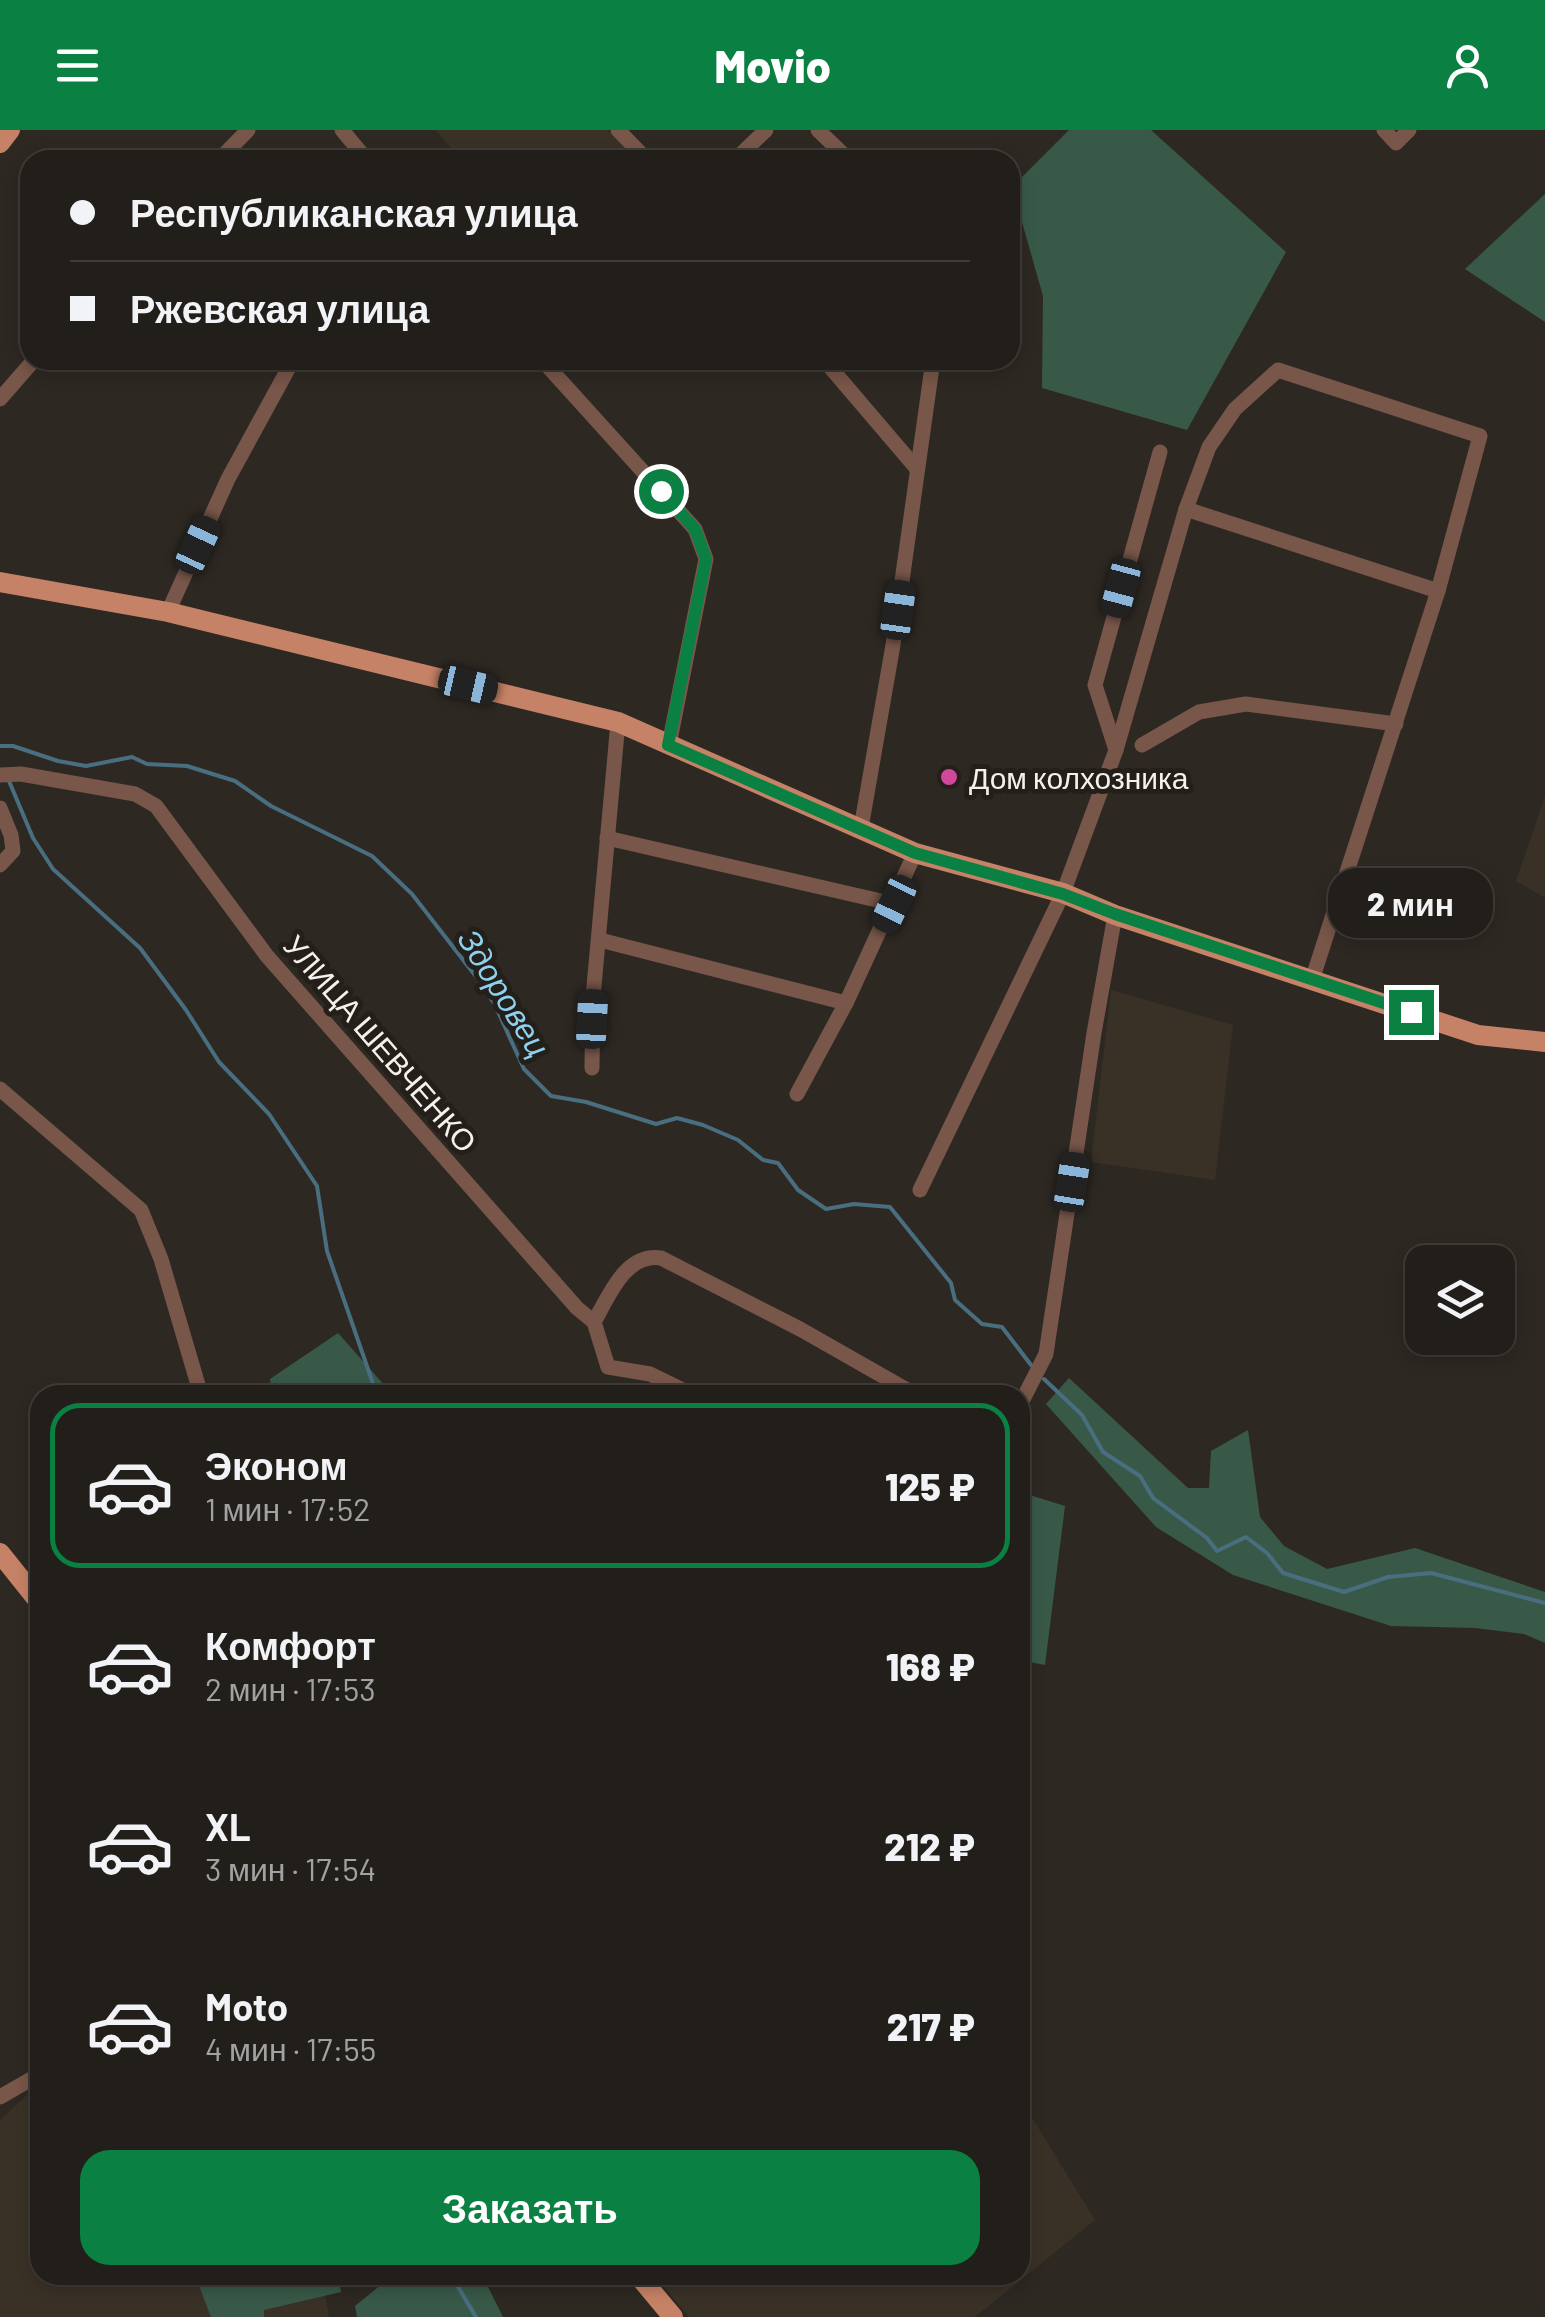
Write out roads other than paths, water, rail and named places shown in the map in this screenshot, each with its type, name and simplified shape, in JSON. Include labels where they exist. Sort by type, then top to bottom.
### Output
[{"type":"main road","points":[[0,142],[9,130]]},
{"type":"main road","points":[[0,582],[168,612],[618,722],[915,853],[1063,894],[1478,1034],[1545,1042]]},
{"type":"main road","points":[[0,1553],[30,1590]]},
{"type":"main road","points":[[646,2285],[673,2317]]},
{"type":"street","points":[[229,150],[248,130]]},
{"type":"street","points":[[342,130],[359,150]]},
{"type":"street","points":[[618,130],[637,150]]},
{"type":"street","points":[[745,150],[766,130]]},
{"type":"street","points":[[818,130],[838,150]]},
{"type":"street","points":[[1384,130],[1396,143],[1410,130]]},
{"type":"street","points":[[0,398],[25,370]]},
{"type":"street","points":[[168,612],[228,479],[288,370]]},
{"type":"street","points":[[551,370],[695,529],[704,547],[706,559],[668,745]]},
{"type":"street","points":[[833,370],[917,469]]},
{"type":"street","points":[[861,828],[932,370]]},
{"type":"street","points":[[920,1190],[1063,894],[1116,750],[1186,509],[1209,447],[1235,409],[1278,370],[1480,436],[1438,591],[1312,980]]},
{"type":"street","points":[[1116,750],[1095,685],[1160,452]]},
{"type":"street","points":[[1186,509],[1438,591]]},
{"type":"street","points":[[1142,745],[1199,712],[1246,704],[1396,724]]},
{"type":"street","points":[[592,1068],[593,997],[618,722]]},
{"type":"street","name":"УЛИЦА ШЕВЧЕНКО","points":[[0,774],[21,774],[135,794],[156,806],[267,956],[577,1308],[594,1322],[608,1367],[650,1374],[673,1385]]},
{"type":"street","points":[[0,808],[13,851],[0,865]]},
{"type":"street","points":[[607,838],[894,904]]},
{"type":"street","points":[[797,1094],[846,1003],[915,853]]},
{"type":"street","points":[[1030,1385],[1046,1354],[1115,914]]},
{"type":"street","points":[[600,940],[846,1003]]},
{"type":"street","points":[[0,1089],[141,1210],[161,1259],[198,1385]]},
{"type":"street","points":[[594,1322],[623,1272],[649,1256],[661,1258],[898,1385]]},
{"type":"street","points":[[0,2097],[30,2080]]},
{"type":"waterway","name":"Здоровец","points":[[0,746],[86,766],[132,757],[147,764],[187,766],[235,781],[271,806],[372,856],[412,894],[481,983],[524,1069],[551,1096],[586,1102],[656,1124],[677,1118],[703,1125],[738,1140],[763,1160],[778,1163],[798,1190],[826,1209],[854,1204],[890,1207],[951,1283],[955,1300],[982,1324],[1002,1327],[1031,1365]]},
{"type":"waterway","points":[[9,781],[33,838],[53,869],[140,948],[219,1062],[269,1114],[317,1186],[327,1251],[374,1385]]},
{"type":"waterway","name":"Здоровец","points":[[1044,1379],[1082,1415],[1103,1452],[1140,1476],[1153,1498],[1207,1538],[1217,1551],[1246,1537],[1267,1553],[1283,1573],[1344,1592],[1388,1577],[1431,1573],[1545,1603]]},
{"type":"waterway","points":[[457,2285],[476,2317]]},
{"type":"place","name":"Дом колхозника","points":[[949,777]]}]
